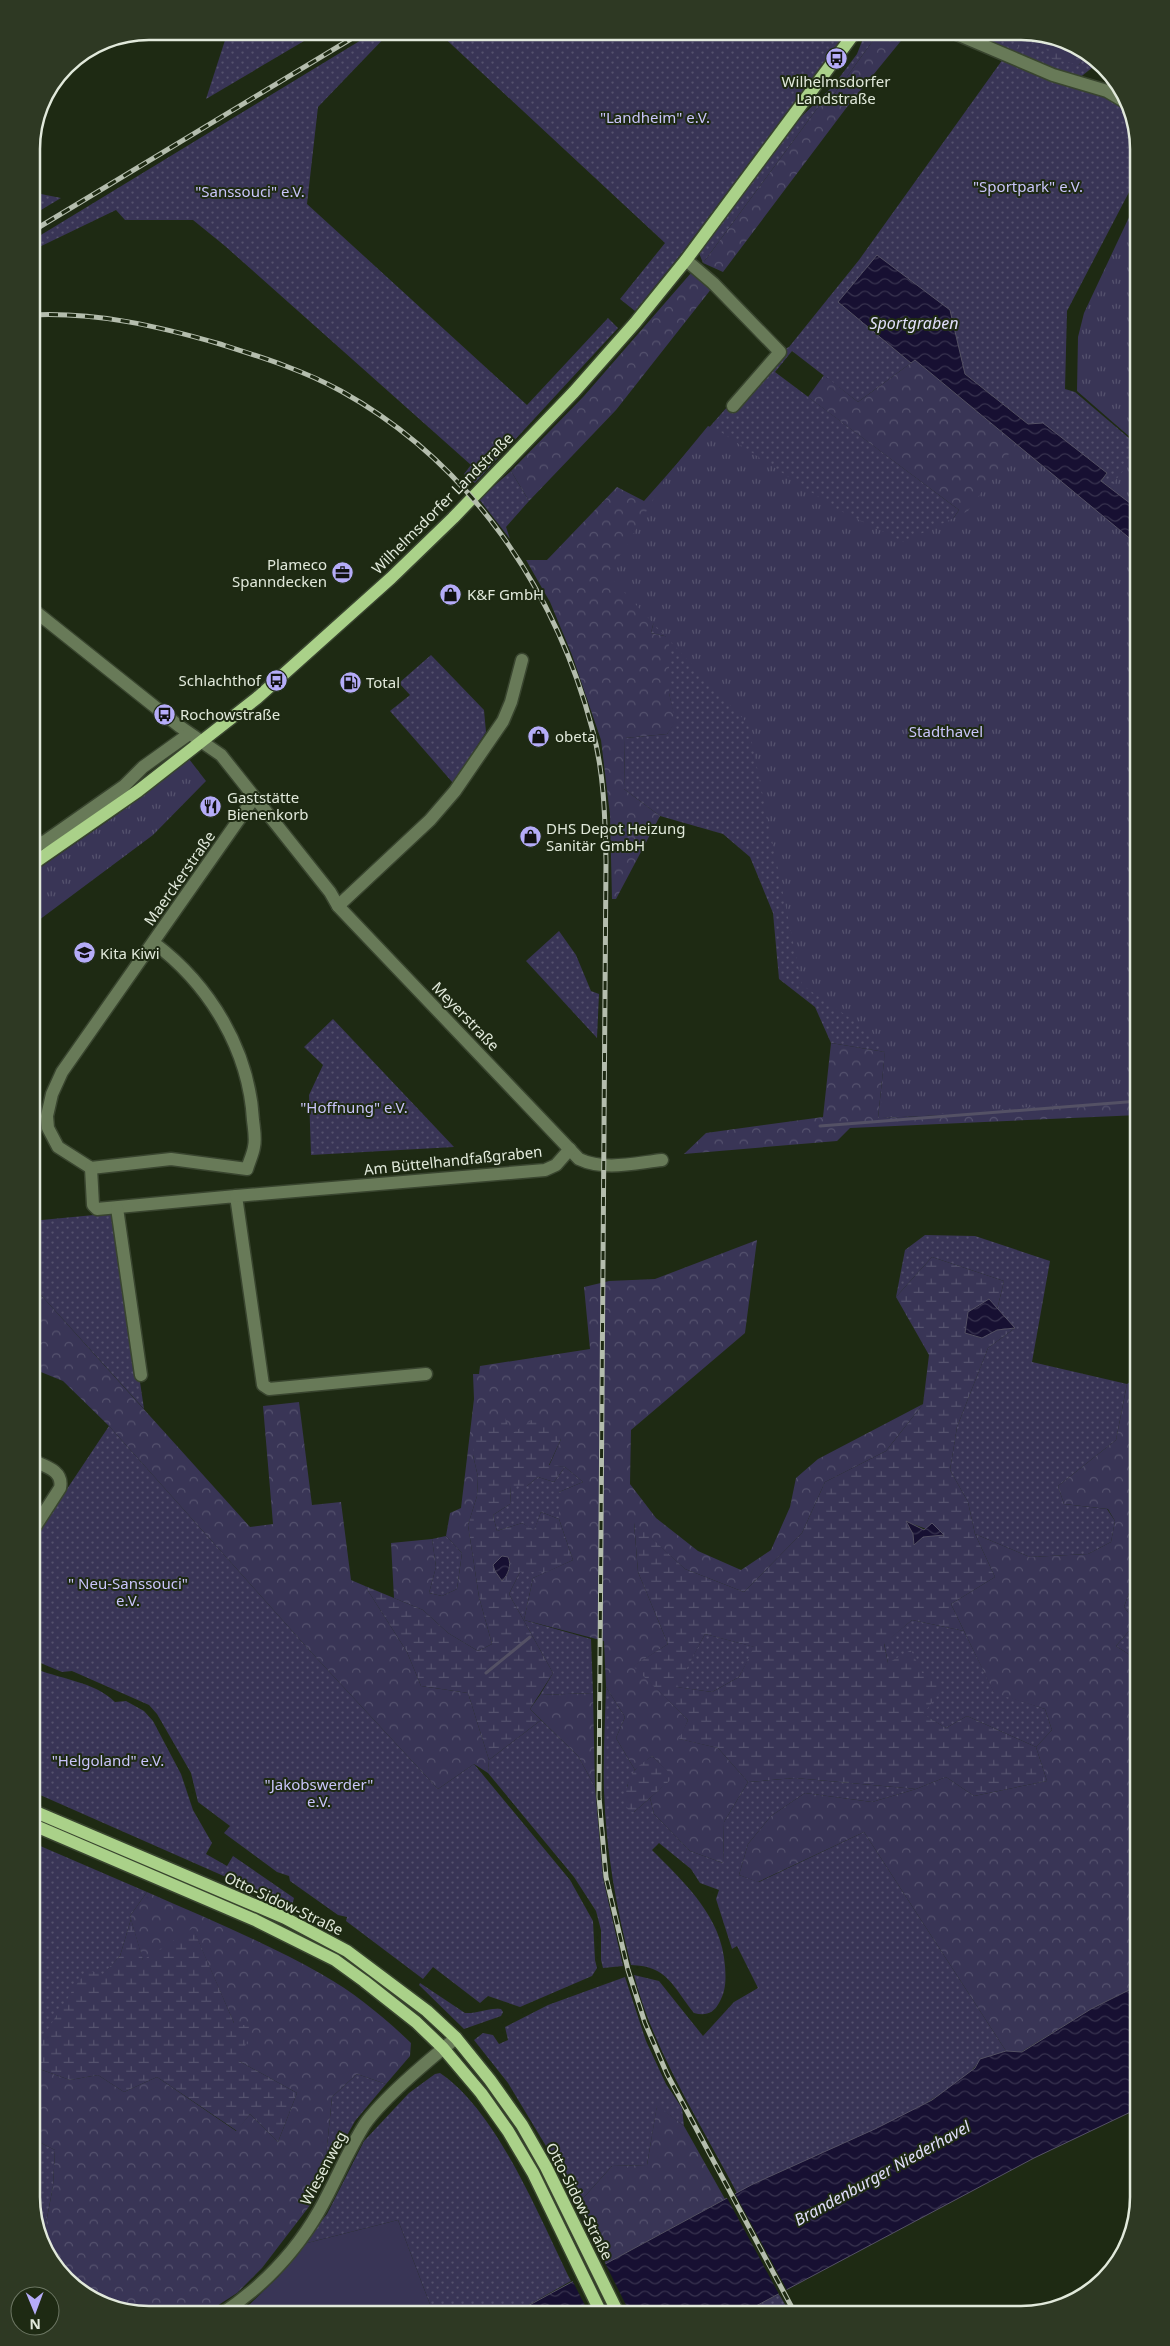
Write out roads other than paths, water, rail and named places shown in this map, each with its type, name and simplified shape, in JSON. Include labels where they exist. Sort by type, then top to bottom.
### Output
[{"type":"main road","name":"Wilhelmsdorfer Landstraße","points":[[40,856],[49,846],[138,791],[257,698],[433,538],[574,392],[635,323],[686,260],[850,40]]},
{"type":"main road","name":"Otto-Sidow-Straße","points":[[40,1814],[285,1918],[347,1951],[427,2011],[456,2038],[490,2080],[522,2125],[546,2168],[614,2306]]},
{"type":"main road","name":"Otto-Sidow-Straße","points":[[40,1828],[255,1920],[335,1960],[416,2022],[443,2048],[481,2093],[508,2131],[533,2173],[598,2306]]},
{"type":"street","points":[[970,40],[1053,76],[1108,92],[1116,96]]},
{"type":"street","points":[[686,260],[714,283],[780,352],[733,406]]},
{"type":"street","points":[[40,615],[189,734],[202,740]]},
{"type":"street","points":[[338,906],[430,820],[455,791],[503,721],[511,702],[522,660]]},
{"type":"street","name":"Wilhelmsdorfer Landstraße","points":[[40,848],[49,846],[124,786],[143,767],[189,734]]},
{"type":"street","name":"Meyerstraße","points":[[202,740],[221,754],[330,892],[338,906],[570,1149]]},
{"type":"street","name":"Maerckerstraße","points":[[91,1168],[65,1153],[52,1138],[47,1116],[50,1102],[62,1072],[254,798]]},
{"type":"street","points":[[91,1168],[171,1160],[247,1169],[255,1146],[248,1085],[237,1047],[212,1004],[175,958],[154,943]]},
{"type":"street","points":[[570,1149],[580,1159],[591,1164],[604,1165],[662,1160]]},
{"type":"street","name":"Am Büttelhandfaßgraben","points":[[91,1168],[93,1205],[97,1210],[236,1196],[545,1170],[556,1164],[570,1149]]},
{"type":"street","points":[[236,1196],[263,1385],[269,1389],[299,1387],[307,1384],[426,1374]]},
{"type":"street","points":[[117,1208],[141,1375]]},
{"type":"street","points":[[40,1464],[60,1475],[62,1481],[60,1488],[40,1519]]},
{"type":"street","name":"Wiesenweg","points":[[233,2306],[269,2276],[295,2246],[319,2212],[366,2123],[395,2092],[456,2038]]},
{"type":"water","name":"Sportgraben","points":[[877,255],[950,310],[965,374],[1028,424],[1043,423],[1107,473],[1101,481],[1130,503],[1130,539],[915,360],[911,363],[838,302]]},
{"type":"water","points":[[989,1299],[1015,1328],[997,1330],[982,1338],[965,1333],[968,1312]]},
{"type":"water","points":[[906,1521],[924,1530],[932,1523],[944,1535],[923,1537],[914,1545],[913,1534]]},
{"type":"water","points":[[502,1556],[508,1557],[510,1563],[508,1573],[502,1581],[493,1565]]},
{"type":"water","name":"Brandenburger Niederhavel","points":[[1130,1990],[1130,2112],[1034,2158],[756,2306],[528,2306],[753,2184],[877,2128],[932,2100],[975,2068],[980,2059],[1006,2051],[1022,2052],[1091,2009]]},
{"type":"waterway","points":[[820,1126],[1130,1102]]},
{"type":"waterway","points":[[486,1673],[530,1637]]},
{"type":"railway","points":[[40,227],[349,40]]},
{"type":"railway","points":[[40,315],[103,318],[174,331],[220,344],[297,370],[341,391],[387,420],[429,454],[467,492],[501,534],[530,579],[555,626],[576,676],[596,744],[603,794],[606,844],[599,1797],[606,1877],[628,1970],[645,2023],[667,2074],[791,2306]]},
{"type":"place","name":"Wilhelmsdorfer Landstraße","points":[[836,58]]},
{"type":"place","name":"Plameco Spanndecken","points":[[343,573]]},
{"type":"place","name":"K&F GmbH","points":[[451,594]]},
{"type":"place","name":"Schlachthof","points":[[277,680]]},
{"type":"place","name":"Total","points":[[350,682]]},
{"type":"place","name":"Rochowstraße","points":[[164,714]]},
{"type":"place","name":"obeta","points":[[539,736]]},
{"type":"place","name":"Gaststätte Bienenkorb","points":[[211,806]]},
{"type":"place","name":"DHS Depot Heizung Sanitär GmbH","points":[[530,837]]},
{"type":"place","name":"Kita Kiwi","points":[[84,953]]},
{"type":"park label","name":"\"Landheim\" e.V.","points":[[655,117]]},
{"type":"park label","name":"\"Sportpark\" e.V.","points":[[1028,186]]},
{"type":"park label","name":"\"Sanssouci\" e.V.","points":[[250,191]]},
{"type":"park label","name":"Stadthavel","points":[[946,731]]},
{"type":"park label","name":"\"Hoffnung\" e.V.","points":[[354,1107]]},
{"type":"park label","name":"\" Neu-Sanssouci\" e.V.","points":[[128,1592]]},
{"type":"park label","name":"\"Helgoland\" e.V.","points":[[108,1760]]},
{"type":"park label","name":"\"Jakobswerder\" e.V.","points":[[319,1792]]}]
